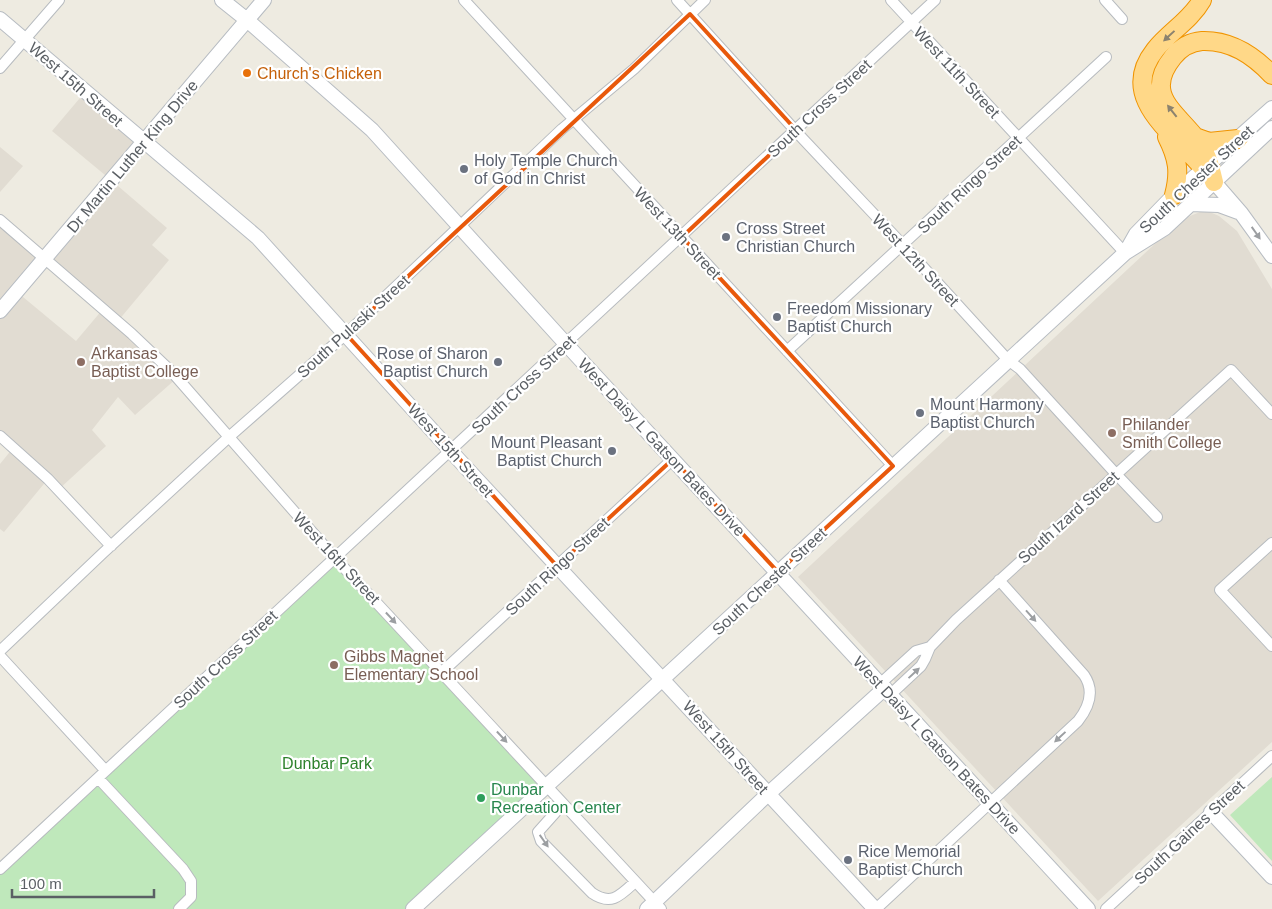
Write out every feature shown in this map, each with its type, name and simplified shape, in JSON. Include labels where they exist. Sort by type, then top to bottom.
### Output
[{"type":"highway","points":[[1202,0],[1189,18],[1154,51],[1147,62],[1142,81],[1143,92],[1150,109],[1159,121],[1209,171]]},
{"type":"highway","points":[[1209,171],[1206,152],[1168,107],[1161,89],[1166,66],[1181,49],[1197,42],[1223,43],[1236,47],[1250,55],[1272,75]]},
{"type":"highway","points":[[1159,121],[1177,158],[1178,180],[1174,195]]},
{"type":"highway","points":[[1195,137],[1209,142],[1238,139]]},
{"type":"street","points":[[0,68],[59,0]]},
{"type":"street","name":"West Daisy L Gatson Bates Drive","points":[[222,0],[360,118],[1088,909]]},
{"type":"street","name":"Dr Martin Luther King Drive","points":[[0,311],[264,0]]},
{"type":"street","name":"West 13th Street","points":[[464,0],[893,466]]},
{"type":"street","name":"West 12th Street","points":[[677,0],[1008,360],[1020,369],[1157,517]]},
{"type":"street","name":"South Pulaski Street","points":[[0,650],[230,436],[346,334],[574,119],[634,69],[705,0]]},
{"type":"street","name":"West 11th Street","points":[[891,0],[1125,253]]},
{"type":"street","name":"South Cross Street","points":[[0,869],[935,0]]},
{"type":"street","points":[[1105,0],[1122,19]]},
{"type":"street","name":"West 15th Street","points":[[0,19],[258,238],[450,450],[875,909]]},
{"type":"street","name":"South Ringo Street","points":[[787,351],[1106,57]]},
{"type":"street","name":"South Chester Street","points":[[413,909],[1125,253],[1165,228],[1190,204],[1209,171],[1238,139],[1270,111]]},
{"type":"street","name":"South Chester Street","points":[[1125,253],[1136,234],[1174,195],[1272,128]]},
{"type":"street","points":[[1209,171],[1242,213],[1272,256]]},
{"type":"street","points":[[1190,204],[1219,205],[1242,213]]},
{"type":"street","name":"West 16th Street","points":[[0,220],[151,351],[230,436],[283,500],[334,557],[635,882],[654,907]]},
{"type":"street","name":"South Izard Street","points":[[886,688],[921,666],[930,647],[999,580],[1231,370],[1272,414]]},
{"type":"street","points":[[0,436],[48,479],[111,546]]},
{"type":"street","name":"South Ringo Street","points":[[442,672],[672,459]]},
{"type":"street","points":[[1272,542],[1220,590],[1272,646]]},
{"type":"street","points":[[875,909],[1078,721],[1090,700],[1090,686],[1084,675],[999,580]]},
{"type":"street","name":"South Izard Street","points":[[654,907],[768,794],[886,688],[916,651],[930,647]]},
{"type":"street","points":[[0,656],[183,869],[191,881],[191,897],[179,909]]},
{"type":"street","name":"South Gaines Street","points":[[1106,909],[1272,756]]},
{"type":"street","points":[[563,804],[538,832],[541,840],[592,893],[601,899],[612,900],[635,882]]},
{"type":"street","points":[[1211,812],[1272,877]]},
{"type":"highlighted area","points":[[690,14],[796,130],[682,237],[893,466],[778,572],[673,459],[557,566],[346,334]]},
{"type":"shaded area","points":[[85,92],[144,142],[111,180],[52,131]]},
{"type":"shaded area","points":[[0,147],[23,166],[0,192]]},
{"type":"shaded area","name":"Arkansas Baptist College","points":[[111,180],[167,228],[152,245],[169,260],[118,321],[177,378],[135,415],[118,397],[92,430],[106,446],[58,490],[48,479],[4,532],[0,529],[0,464],[13,448],[0,436],[0,220],[45,258]],"holes":[[[45,258],[103,309],[76,341],[17,292]]]},
{"type":"shaded area","name":"Philander Smith College","points":[[1205,210],[1219,216],[1237,231],[1272,289],[1272,742],[1098,901],[798,577],[1174,226],[1190,216]]},
{"type":"green space","name":"Dunbar Park","points":[[334,557],[547,786],[414,909],[0,909],[0,869]]},
{"type":"green space","points":[[1272,777],[1272,861],[1230,815]]},
{"type":"place","name":"Church's Chicken","points":[[247,73]]},
{"type":"place","name":"Holy Temple Church of God in Christ","points":[[464,169]]},
{"type":"place","name":"Cross Street Christian Church","points":[[726,237]]},
{"type":"place","name":"Freedom Missionary Baptist Church","points":[[777,317]]},
{"type":"place","name":"Arkansas Baptist College","points":[[81,362]]},
{"type":"place","name":"Rose of Sharon Baptist Church","points":[[498,362]]},
{"type":"place","name":"Mount Harmony Baptist Church","points":[[920,413]]},
{"type":"place","name":"Philander Smith College","points":[[1112,433]]},
{"type":"place","name":"Mount Pleasant Baptist Church","points":[[612,451]]},
{"type":"place","name":"Gibbs Magnet Elementary School","points":[[334,665]]},
{"type":"place","name":"Dunbar Recreation Center","points":[[481,798]]},
{"type":"place","name":"Rice Memorial Baptist Church","points":[[848,860]]}]
